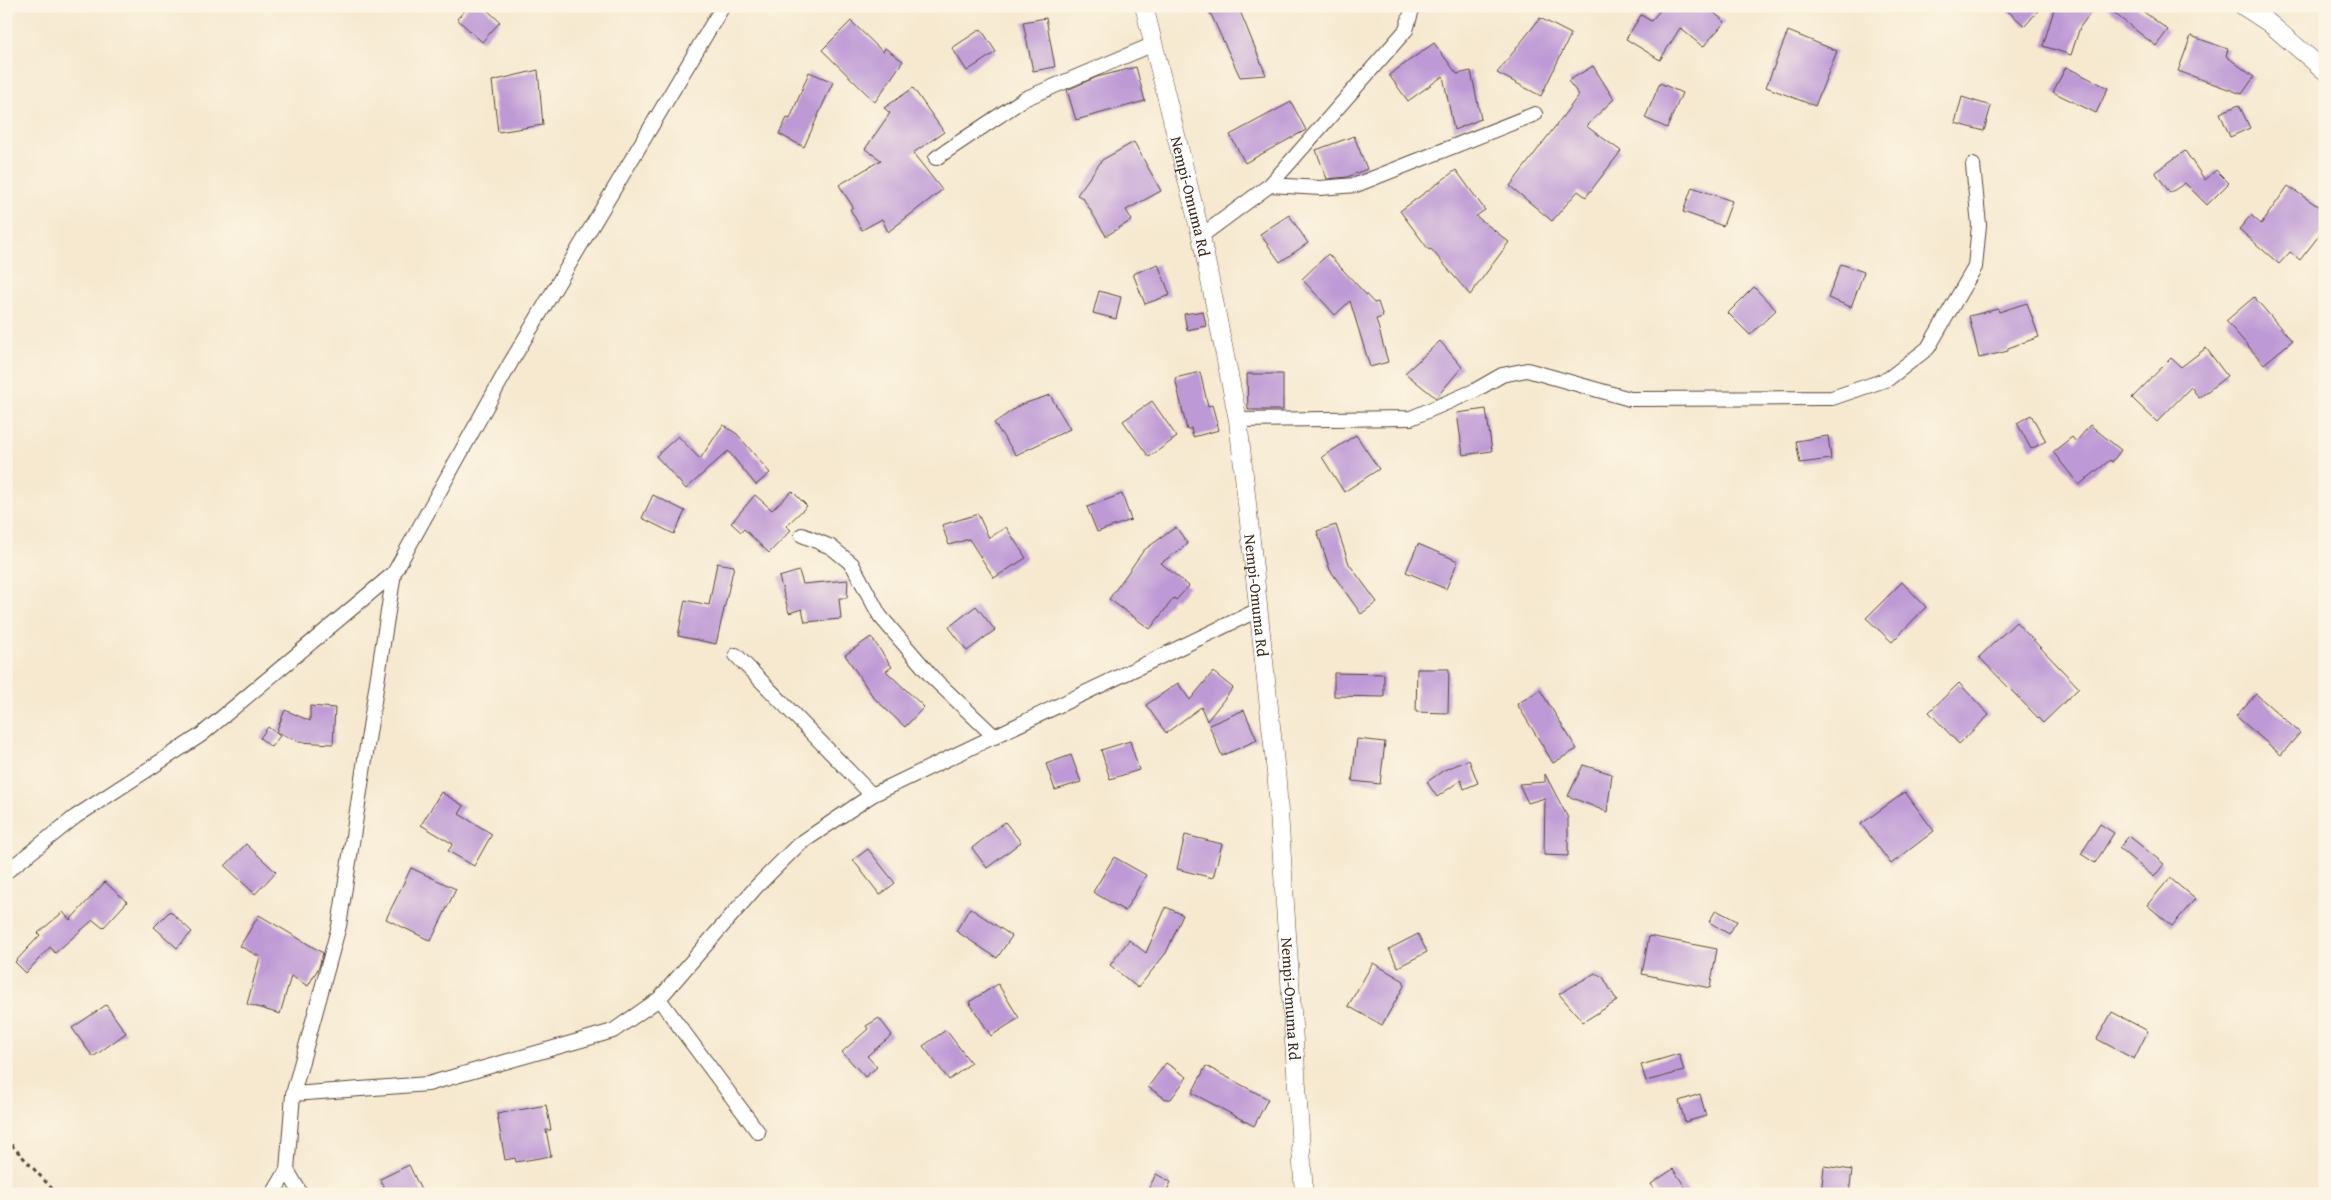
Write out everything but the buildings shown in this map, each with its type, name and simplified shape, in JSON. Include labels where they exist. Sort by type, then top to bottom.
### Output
[{"type":"street","points":[[273,1194],[287,1170],[293,1094],[339,926],[394,573],[511,362],[722,6]]},
{"type":"street","name":"Nempi-Omuma Rd","points":[[1144,6],[1201,236],[1238,420],[1277,782],[1304,1194]]},
{"type":"street","points":[[1201,236],[1270,185],[1406,30],[1413,6]]},
{"type":"street","points":[[2243,6],[2269,23],[2325,70]]},
{"type":"street","points":[[936,158],[1024,99],[1154,44]]},
{"type":"street","points":[[1270,185],[1320,188],[1356,185],[1535,114]]},
{"type":"street","points":[[1238,420],[1411,418],[1474,391],[1502,375],[1527,370],[1630,399],[1832,398],[1888,379],[1928,348],[1975,267],[1979,225],[1973,165]]},
{"type":"street","points":[[802,535],[831,547],[852,564],[880,616],[932,678],[995,737]]},
{"type":"street","points":[[6,872],[75,817],[201,734],[394,573]]},
{"type":"street","points":[[293,1094],[428,1084],[613,1031],[659,999],[757,886],[798,845],[872,796],[1258,610]]},
{"type":"street","points":[[736,655],[872,796]]},
{"type":"street","points":[[659,999],[758,1132]]},
{"type":"street","points":[[287,1170],[301,1194]]},
{"type":"path","points":[[6,1139],[58,1194]]}]
